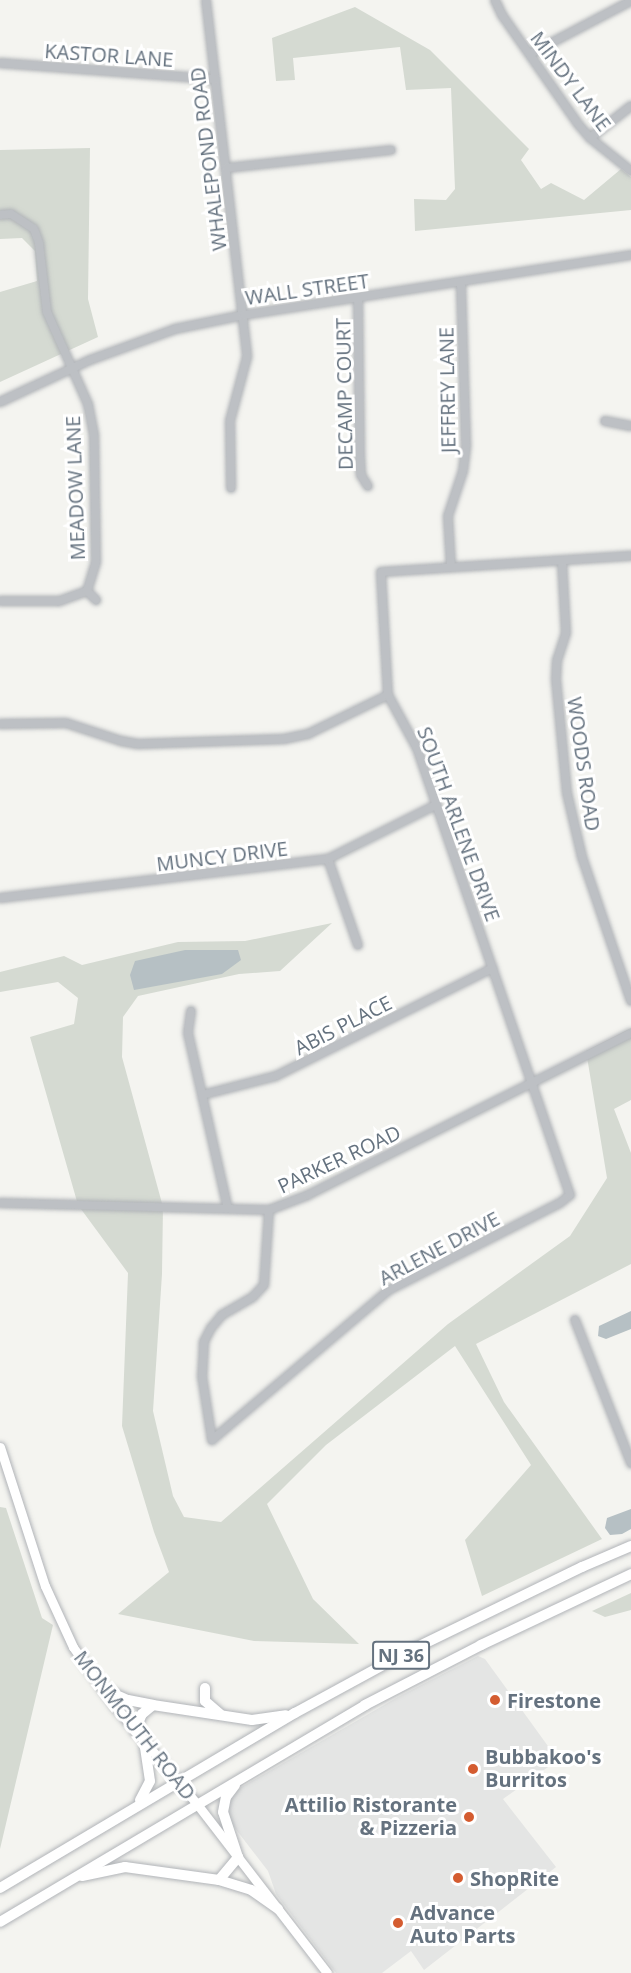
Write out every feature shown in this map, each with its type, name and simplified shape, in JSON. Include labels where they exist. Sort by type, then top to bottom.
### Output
[{"type":"highway","name":"NJ 36","points":[[0,1888],[130,1809],[296,1713],[463,1623],[631,1546]]},
{"type":"highway","name":"NJ 36","points":[[0,1922],[365,1705],[481,1645],[631,1574]]},
{"type":"highway","points":[[205,1688],[205,1701],[223,1716]]},
{"type":"highway","points":[[104,1689],[128,1700],[252,1720],[296,1713]]},
{"type":"highway","points":[[135,1731],[142,1714],[153,1705]]},
{"type":"highway","points":[[130,1809],[147,1792],[150,1781],[144,1741]]},
{"type":"highway","points":[[219,1880],[238,1857],[223,1812],[226,1797],[239,1780]]},
{"type":"highway","points":[[71,1879],[124,1867],[219,1880],[251,1890],[278,1910]]},
{"type":"main road","name":"MONMOUTH ROAD","points":[[0,1447],[45,1586],[60,1622],[85,1666],[135,1731],[197,1804],[327,1973]]},
{"type":"street","name":"WHALEPOND ROAD","points":[[206,0],[247,357],[230,421],[231,488]]},
{"type":"street","name":"MINDY LANE","points":[[495,0],[502,15],[590,138],[631,171]]},
{"type":"street","points":[[530,54],[631,1]]},
{"type":"street","name":"KASTOR LANE","points":[[0,63],[215,79]]},
{"type":"street","points":[[590,138],[631,106]]},
{"type":"street","points":[[226,168],[391,150]]},
{"type":"street","name":"MEADOW LANE","points":[[0,214],[11,214],[34,229],[39,243],[47,312],[88,404],[94,435],[96,562],[87,591]]},
{"type":"street","name":"WALL STREET","points":[[0,402],[73,368],[156,335],[243,315],[631,255]]},
{"type":"street","name":"JEFFREY LANE","points":[[451,567],[448,516],[463,471],[466,445],[461,283]]},
{"type":"street","name":"DECAMP COURT","points":[[358,299],[360,457],[362,479],[368,486]]},
{"type":"street","points":[[605,421],[631,426]]},
{"type":"street","points":[[374,565],[381,572],[631,556]]},
{"type":"street","name":"WOODS ROAD","points":[[562,561],[566,633],[557,660],[556,680],[567,793],[582,857],[631,1001]]},
{"type":"street","name":"SOUTH ARLENE DRIVE","points":[[381,572],[388,695],[418,750],[532,1083]]},
{"type":"street","points":[[0,601],[59,601],[87,591],[96,600]]},
{"type":"street","points":[[0,724],[66,723],[121,741],[138,744],[284,739],[308,734],[388,695]]},
{"type":"street","name":"MUNCY DRIVE","points":[[0,898],[328,859],[436,805]]},
{"type":"street","points":[[328,859],[358,945]]},
{"type":"street","name":"ABIS PLACE","points":[[202,1095],[284,1073],[493,968]]},
{"type":"street","points":[[191,1011],[188,1033],[228,1209]]},
{"type":"street","name":"PARKER ROAD","points":[[0,1203],[269,1210],[308,1195],[631,1033]]},
{"type":"street","name":"ARLENE DRIVE","points":[[269,1210],[264,1285],[253,1297],[222,1315],[211,1328],[204,1342],[202,1376],[212,1440],[389,1290],[567,1199],[570,1193],[568,1185],[532,1083]]},
{"type":"street","points":[[575,1320],[631,1463]]},
{"type":"shaded area","points":[[355,7],[430,50],[529,149],[521,160],[541,189],[551,183],[584,200],[621,169],[631,177],[631,210],[415,231],[414,199],[446,200],[455,189],[451,88],[406,90],[400,47],[293,58],[295,80],[276,81],[272,38]]},
{"type":"shaded area","points":[[90,148],[88,299],[98,337],[0,382],[0,292],[37,281],[35,251],[22,238],[0,239],[0,150]]},
{"type":"shaded area","points":[[332,923],[280,971],[239,974],[138,996],[123,1017],[122,1057],[163,1207],[162,1274],[153,1411],[173,1496],[184,1517],[221,1522],[448,1324],[570,1236],[607,1178],[586,1051],[631,1028],[631,1100],[614,1109],[631,1153],[631,1264],[476,1344],[504,1402],[602,1539],[482,1596],[465,1540],[531,1465],[455,1346],[326,1445],[267,1504],[313,1599],[359,1644],[254,1641],[118,1614],[169,1572],[154,1532],[122,1426],[128,1273],[78,1205],[30,1037],[74,1024],[78,998],[58,982],[0,992],[0,972],[64,956],[82,965],[178,942],[245,941]]},
{"type":"shaded area","points":[[185,950],[238,950],[241,960],[222,974],[134,990],[130,975],[135,961]]},
{"type":"shaded area","points":[[631,1311],[631,1329],[606,1339],[598,1336],[599,1326]]},
{"type":"shaded area","points":[[0,1507],[6,1508],[42,1618],[53,1625],[0,1849]]},
{"type":"shaded area","points":[[631,1509],[631,1529],[622,1534],[610,1535],[605,1528],[607,1518]]},
{"type":"shaded area","points":[[631,1593],[631,1610],[605,1617],[592,1611]]},
{"type":"shaded area","points":[[478,1656],[485,1659],[558,1760],[503,1799],[556,1867],[424,1970],[411,1951],[382,1973],[336,1973],[276,1894],[268,1871],[228,1819],[227,1801],[240,1788],[398,1697]]},
{"type":"place","name":"Firestone","points":[[495,1700]]},
{"type":"place","name":"Bubbakoo's Burritos","points":[[473,1769]]},
{"type":"place","name":"Attilio Ristorante & Pizzeria","points":[[469,1817]]},
{"type":"place","name":"ShopRite","points":[[458,1878]]},
{"type":"place","name":"Advance Auto Parts","points":[[398,1923]]}]
